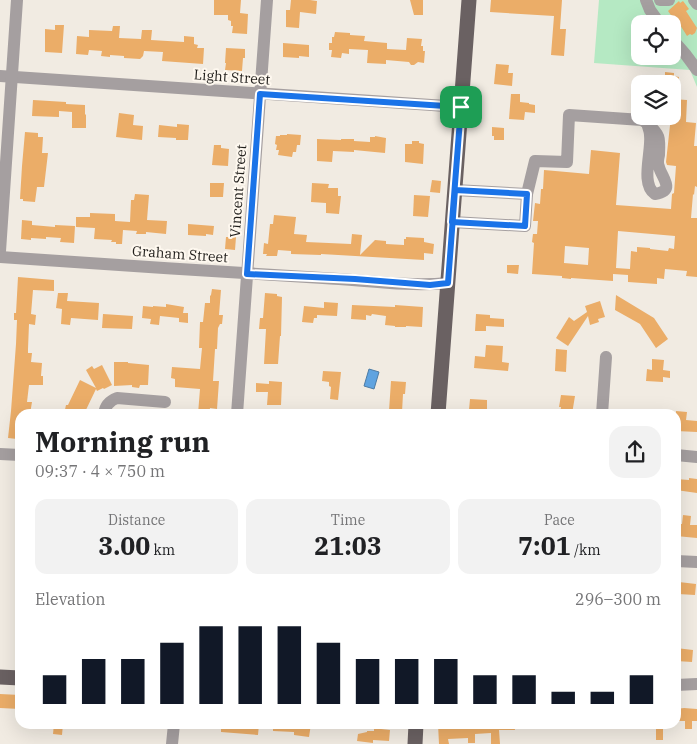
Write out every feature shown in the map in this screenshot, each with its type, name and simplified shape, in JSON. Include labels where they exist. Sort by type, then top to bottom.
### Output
[{"type":"main road","points":[[438,409],[469,0]]},
{"type":"main road","points":[[0,677],[15,678]]},
{"type":"main road","points":[[415,744],[416,729]]},
{"type":"street","points":[[0,251],[6,76],[17,0]]},
{"type":"street","name":"Vincent Street","points":[[237,409],[267,0]]},
{"type":"street","points":[[646,0],[654,15]]},
{"type":"street","points":[[660,0],[669,0]]},
{"type":"street","points":[[694,0],[697,4]]},
{"type":"street","points":[[681,50],[697,70]]},
{"type":"street","name":"Light Street","points":[[6,76],[461,107]]},
{"type":"street","points":[[452,222],[525,226],[527,194],[535,161],[567,162],[569,115],[631,119]]},
{"type":"street","points":[[647,123],[657,132],[659,142],[658,165],[667,187],[660,194],[651,191],[649,186],[650,136],[647,123]]},
{"type":"street","points":[[455,190],[527,194]]},
{"type":"street","name":"Graham Street","points":[[0,257],[430,285],[448,283]]},
{"type":"street","points":[[602,409],[606,357]]},
{"type":"street","points":[[105,409],[105,406],[117,398],[165,402]]},
{"type":"street","points":[[0,454],[15,456]]},
{"type":"street","points":[[681,455],[697,457]]},
{"type":"street","points":[[681,561],[697,562]]},
{"type":"street","points":[[681,685],[697,684]]},
{"type":"street","points":[[172,744],[174,729]]},
{"type":"green space","points":[[599,0],[697,0],[697,87],[690,70],[594,63]]},
{"type":"water","points":[[369,369],[379,372],[374,389],[364,386]]},
{"type":"building","points":[[214,0],[241,0],[240,13],[248,14],[247,34],[232,33],[233,26],[231,26],[231,21],[228,20],[228,15],[214,15]]},
{"type":"building","points":[[291,0],[317,1],[316,14],[300,12],[299,28],[286,27],[286,10],[290,10]]},
{"type":"building","points":[[410,0],[423,0],[423,15],[414,15]]},
{"type":"building","points":[[491,0],[562,0],[560,29],[566,29],[564,56],[551,55],[554,16],[490,12]]},
{"type":"building","points":[[679,1],[680,3],[683,1],[689,9],[686,11],[697,28],[695,33],[687,36],[681,26],[681,15],[671,15],[668,11]]},
{"type":"building","points":[[55,25],[64,25],[62,53],[45,52],[45,29],[55,30]]},
{"type":"building","points":[[113,26],[120,26],[119,38],[141,39],[142,30],[152,30],[151,40],[184,42],[184,36],[194,37],[194,44],[198,45],[197,48],[204,48],[203,64],[162,61],[163,52],[144,51],[140,59],[124,58],[124,56],[101,56],[102,51],[89,50],[88,55],[76,54],[77,36],[89,37],[89,30],[112,31]]},
{"type":"building","points":[[335,32],[365,36],[364,41],[387,43],[387,49],[406,50],[407,38],[422,39],[421,46],[423,46],[423,51],[425,51],[424,63],[418,62],[411,65],[409,62],[386,60],[386,64],[367,63],[368,50],[349,49],[349,54],[342,53],[341,58],[331,57],[332,50],[329,50],[329,43],[332,43],[332,37],[334,37]]},
{"type":"building","points":[[283,43],[309,45],[309,57],[283,57]]},
{"type":"building","points":[[226,48],[245,49],[242,71],[225,70]]},
{"type":"building","points":[[496,64],[509,65],[508,73],[513,73],[512,86],[494,84]]},
{"type":"building","points":[[665,72],[674,73],[674,75],[665,75]]},
{"type":"building","points":[[511,94],[520,94],[520,102],[535,105],[535,113],[525,112],[524,120],[509,119]]},
{"type":"building","points":[[33,100],[85,105],[86,128],[72,128],[72,112],[59,111],[59,117],[32,116]]},
{"type":"building","points":[[681,100],[687,100],[686,122],[696,123],[694,146],[697,146],[697,187],[695,186],[693,194],[691,218],[697,218],[697,277],[686,276],[687,271],[665,269],[664,279],[657,278],[657,284],[628,282],[628,275],[613,274],[613,281],[571,279],[562,278],[562,276],[532,274],[534,243],[532,242],[533,234],[537,234],[538,221],[533,221],[535,203],[540,204],[544,170],[589,174],[591,150],[620,153],[616,205],[671,209],[676,166],[667,165],[670,125],[681,125]],"holes":[[[618,231],[675,236],[674,249],[669,248],[668,251],[637,247],[637,252],[631,251],[630,269],[616,268]],[[565,246],[589,248],[588,265],[564,263]]]},
{"type":"building","points":[[119,113],[134,115],[133,125],[143,126],[142,140],[116,137]]},
{"type":"building","points":[[177,124],[189,125],[188,140],[158,137],[159,125],[177,127]]},
{"type":"building","points":[[492,127],[504,128],[504,140],[494,140]]},
{"type":"building","points":[[25,132],[38,133],[38,137],[43,137],[42,153],[48,153],[44,187],[37,187],[35,202],[20,199]]},
{"type":"building","points":[[287,134],[301,135],[300,145],[297,145],[296,152],[293,152],[292,157],[278,155],[279,150],[276,150],[276,136]]},
{"type":"building","points":[[370,137],[386,138],[385,153],[354,150],[354,152],[333,151],[332,162],[317,161],[317,139],[354,139],[354,141],[370,142]]},
{"type":"building","points":[[412,141],[419,141],[419,143],[424,144],[423,164],[405,162],[405,144],[412,144]]},
{"type":"building","points":[[214,145],[221,145],[221,148],[229,149],[228,166],[212,165]]},
{"type":"building","points":[[432,180],[441,181],[440,193],[430,192]]},
{"type":"building","points":[[210,183],[224,183],[223,197],[210,197]]},
{"type":"building","points":[[312,183],[329,184],[328,188],[338,188],[338,196],[341,196],[339,214],[326,213],[326,203],[311,202]]},
{"type":"building","points":[[135,194],[149,195],[147,220],[167,221],[166,234],[146,232],[146,234],[136,234],[137,231],[123,230],[122,244],[116,244],[116,242],[111,242],[112,240],[94,239],[95,228],[76,227],[76,217],[90,217],[90,213],[115,214],[115,221],[130,222],[131,200],[134,200]]},
{"type":"building","points":[[414,195],[430,196],[428,217],[413,216]]},
{"type":"building","points":[[274,215],[296,217],[294,234],[307,235],[306,242],[351,244],[352,234],[362,235],[360,255],[375,240],[386,241],[386,244],[404,245],[406,237],[424,238],[424,242],[434,244],[433,254],[424,253],[424,260],[291,254],[291,251],[278,250],[277,256],[266,256],[267,254],[263,254],[264,243],[268,244],[270,224],[273,224]]},
{"type":"building","points":[[22,220],[32,221],[32,225],[75,226],[74,243],[60,242],[61,238],[21,239]]},
{"type":"building","points":[[188,224],[214,226],[213,235],[188,235]]},
{"type":"building","points":[[226,237],[236,237],[235,250],[225,249]]},
{"type":"building","points":[[507,265],[519,265],[518,274],[507,273]]},
{"type":"building","points":[[18,277],[54,280],[54,291],[33,290],[31,314],[36,315],[35,325],[29,324],[28,353],[32,353],[31,362],[42,363],[41,376],[43,376],[43,385],[29,385],[27,402],[32,402],[31,409],[15,409],[15,439],[8,438],[16,344],[17,320],[14,320],[14,313],[16,313]]},
{"type":"building","points":[[212,289],[221,290],[219,315],[223,315],[222,324],[218,328],[213,381],[219,381],[217,409],[198,409],[200,389],[175,387],[175,379],[171,378],[172,367],[200,369],[202,348],[199,348],[200,322],[203,322],[205,303],[210,303]]},
{"type":"building","points":[[58,293],[68,293],[67,301],[99,303],[98,320],[71,318],[70,325],[61,324],[62,309],[56,308]]},
{"type":"building","points":[[265,293],[277,294],[277,296],[282,297],[278,364],[264,364],[266,329],[259,329],[260,318],[263,318]]},
{"type":"building","points":[[616,295],[654,318],[668,339],[656,348],[640,324],[615,310]]},
{"type":"building","points":[[600,301],[605,317],[598,319],[599,322],[590,325],[588,316],[568,346],[556,338],[569,317],[574,321],[587,312],[585,306]]},
{"type":"building","points":[[324,302],[338,303],[337,316],[317,315],[313,323],[302,322],[304,306],[324,308]]},
{"type":"building","points":[[166,304],[184,307],[183,313],[188,313],[188,323],[179,322],[179,318],[160,316],[159,325],[150,324],[151,319],[142,318],[143,306],[166,307]]},
{"type":"building","points":[[352,305],[423,307],[422,327],[385,325],[386,316],[372,314],[371,316],[366,315],[366,320],[351,319]]},
{"type":"building","points":[[103,314],[133,316],[132,329],[102,328]]},
{"type":"building","points":[[476,314],[504,319],[504,327],[486,326],[486,331],[475,331]]},
{"type":"building","points":[[486,345],[503,346],[502,362],[509,363],[508,371],[474,368],[475,356],[485,357]]},
{"type":"building","points":[[556,349],[567,350],[566,372],[555,371]]},
{"type":"building","points":[[652,359],[664,360],[663,370],[670,371],[670,378],[663,377],[663,382],[646,381],[647,369],[652,370]]},
{"type":"building","points":[[114,362],[149,365],[148,385],[140,385],[139,388],[132,387],[132,385],[114,386]]},
{"type":"building","points":[[102,365],[112,385],[97,391],[96,389],[86,409],[65,409],[80,380],[96,388],[86,370],[92,366],[94,369]]},
{"type":"building","points":[[323,371],[341,372],[338,400],[330,399],[331,387],[329,382],[322,381]]},
{"type":"building","points":[[269,381],[282,382],[281,405],[267,405],[268,392],[256,392],[256,383],[269,384]]},
{"type":"building","points":[[391,381],[406,382],[402,409],[389,409]]},
{"type":"building","points":[[561,395],[575,396],[573,409],[561,409],[561,407],[559,407]]},
{"type":"building","points":[[470,399],[487,400],[487,409],[469,409]]},
{"type":"building","points":[[681,411],[687,412],[686,420],[697,421],[697,432],[681,431]]},
{"type":"building","points":[[689,478],[697,479],[697,493],[681,491],[681,479],[689,480]]},
{"type":"building","points":[[683,515],[691,516],[690,525],[697,525],[697,538],[681,536]]},
{"type":"building","points":[[681,582],[696,584],[695,595],[681,594]]},
{"type":"building","points":[[681,649],[693,650],[692,662],[681,661]]},
{"type":"building","points":[[0,694],[15,695],[15,709],[0,708]]},
{"type":"building","points":[[681,708],[697,709],[697,721],[692,721],[692,729],[685,729],[685,721],[681,721]]},
{"type":"building","points":[[54,729],[63,729],[62,735],[53,734]]},
{"type":"building","points":[[221,729],[259,729],[258,735],[221,732]]},
{"type":"building","points":[[273,729],[310,729],[309,737],[294,735],[294,732],[273,731]]},
{"type":"building","points":[[374,729],[390,730],[389,741],[373,740],[373,743],[357,741],[358,734],[374,731]]},
{"type":"building","points":[[438,729],[515,729],[499,730],[500,744],[491,744],[491,733],[475,734],[475,743],[468,743],[468,738],[448,739],[449,744],[439,744]]},
{"type":"building","points":[[656,729],[663,729],[663,740],[656,740]]},
{"type":"route","points":[[461,107],[260,94],[247,274],[430,285],[448,283],[452,222],[455,190],[527,194],[525,226],[452,222],[461,107]]}]
